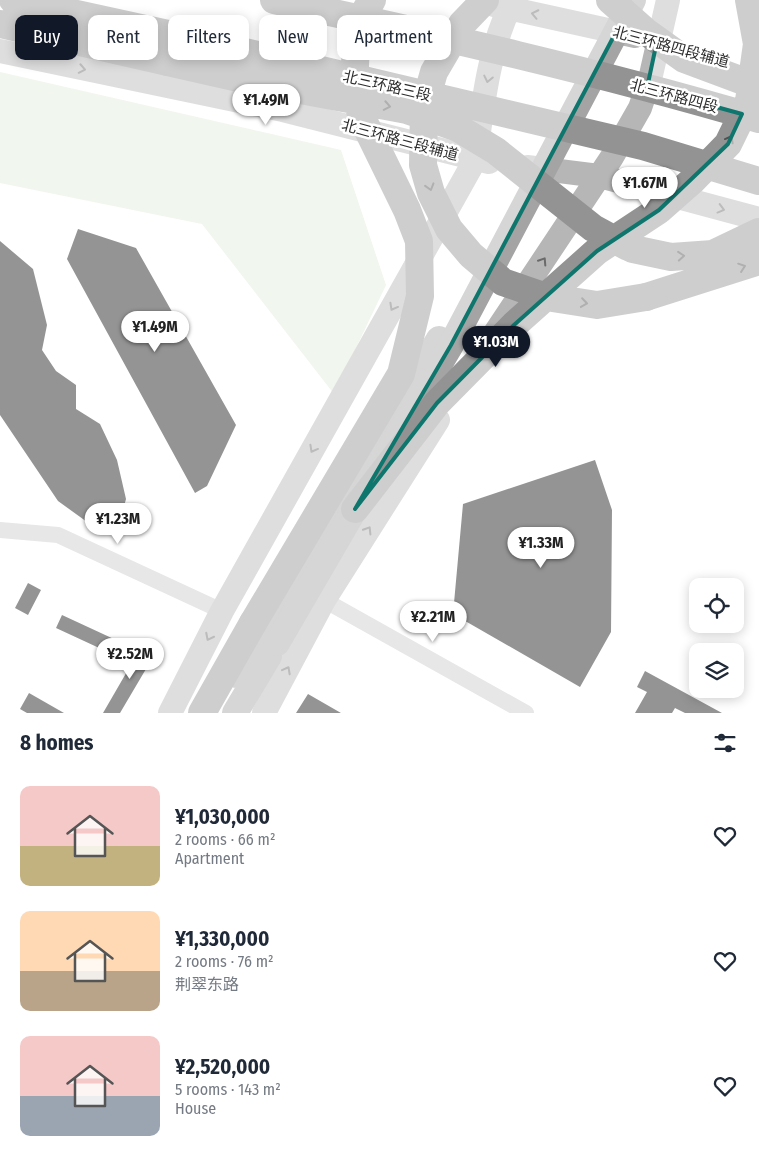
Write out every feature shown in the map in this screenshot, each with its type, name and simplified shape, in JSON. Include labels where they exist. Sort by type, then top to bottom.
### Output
[{"type":"highway","name":"北三环路三段","points":[[13,0],[177,36],[643,146],[759,181]]},
{"type":"highway","name":"北三环路四段","points":[[274,0],[428,33],[684,97],[759,119]]},
{"type":"highway","points":[[202,713],[263,635],[400,374],[420,296],[419,241],[407,210],[362,118],[354,89],[356,43],[364,13],[372,0]]},
{"type":"highway","points":[[610,0],[645,30],[684,59],[759,87]]},
{"type":"highway","points":[[355,508],[437,403],[514,325],[596,251],[659,210],[728,144],[749,101],[757,44],[749,0]]},
{"type":"highway","points":[[503,3],[462,24],[434,72],[424,107],[424,165],[432,193],[449,229],[471,255],[504,282],[546,297],[596,305],[646,297],[759,261]]},
{"type":"highway","points":[[0,24],[252,81],[407,110],[458,128],[496,151],[593,228],[633,249],[671,257],[713,254],[759,232]]},
{"type":"main road","points":[[212,713],[263,635],[439,339],[616,0]]},
{"type":"main road","points":[[235,713],[263,635],[355,508],[451,345],[633,0]]},
{"type":"street","points":[[170,713],[222,611],[475,160],[487,82],[497,41],[503,3],[475,0]]},
{"type":"street","points":[[264,713],[324,600],[421,446],[612,157],[640,108],[651,75],[657,41],[668,0]]},
{"type":"street","name":"北三环路四段辅道","points":[[503,3],[583,25],[657,41],[759,71]]},
{"type":"street","name":"北三环路三段辅道","points":[[0,52],[284,110],[475,160],[599,176]]},
{"type":"street","points":[[599,176],[759,219]]},
{"type":"street","points":[[0,531],[58,535],[222,611]]},
{"type":"street","points":[[324,600],[526,713]]},
{"type":"highlighted area","points":[[616,32],[657,41],[647,88],[742,114],[728,144],[659,210],[597,251],[514,325],[437,403],[355,509],[451,345]]},
{"type":"green space","points":[[0,72],[341,150],[386,285],[334,394],[202,224],[0,183]]},
{"type":"building","points":[[78,229],[136,248],[236,425],[207,486],[195,493],[67,259]]},
{"type":"building","points":[[0,241],[33,269],[47,325],[42,350],[56,371],[76,385],[76,409],[100,424],[117,460],[126,499],[119,525],[94,527],[58,501],[0,415]]},
{"type":"building","points":[[595,460],[612,510],[611,632],[580,687],[453,614],[463,504]]},
{"type":"building","points":[[28,583],[41,590],[28,615],[15,608]]},
{"type":"building","points":[[62,615],[116,640],[110,653],[56,628]]},
{"type":"building","points":[[143,644],[156,652],[120,713],[103,713]]},
{"type":"building","points":[[645,671],[689,695],[689,698],[694,698],[722,713],[685,713],[675,708],[672,713],[635,713],[647,692],[637,687]]},
{"type":"building","points":[[29,693],[64,713],[27,713],[20,709]]},
{"type":"building","points":[[308,694],[341,713],[296,713]]}]
